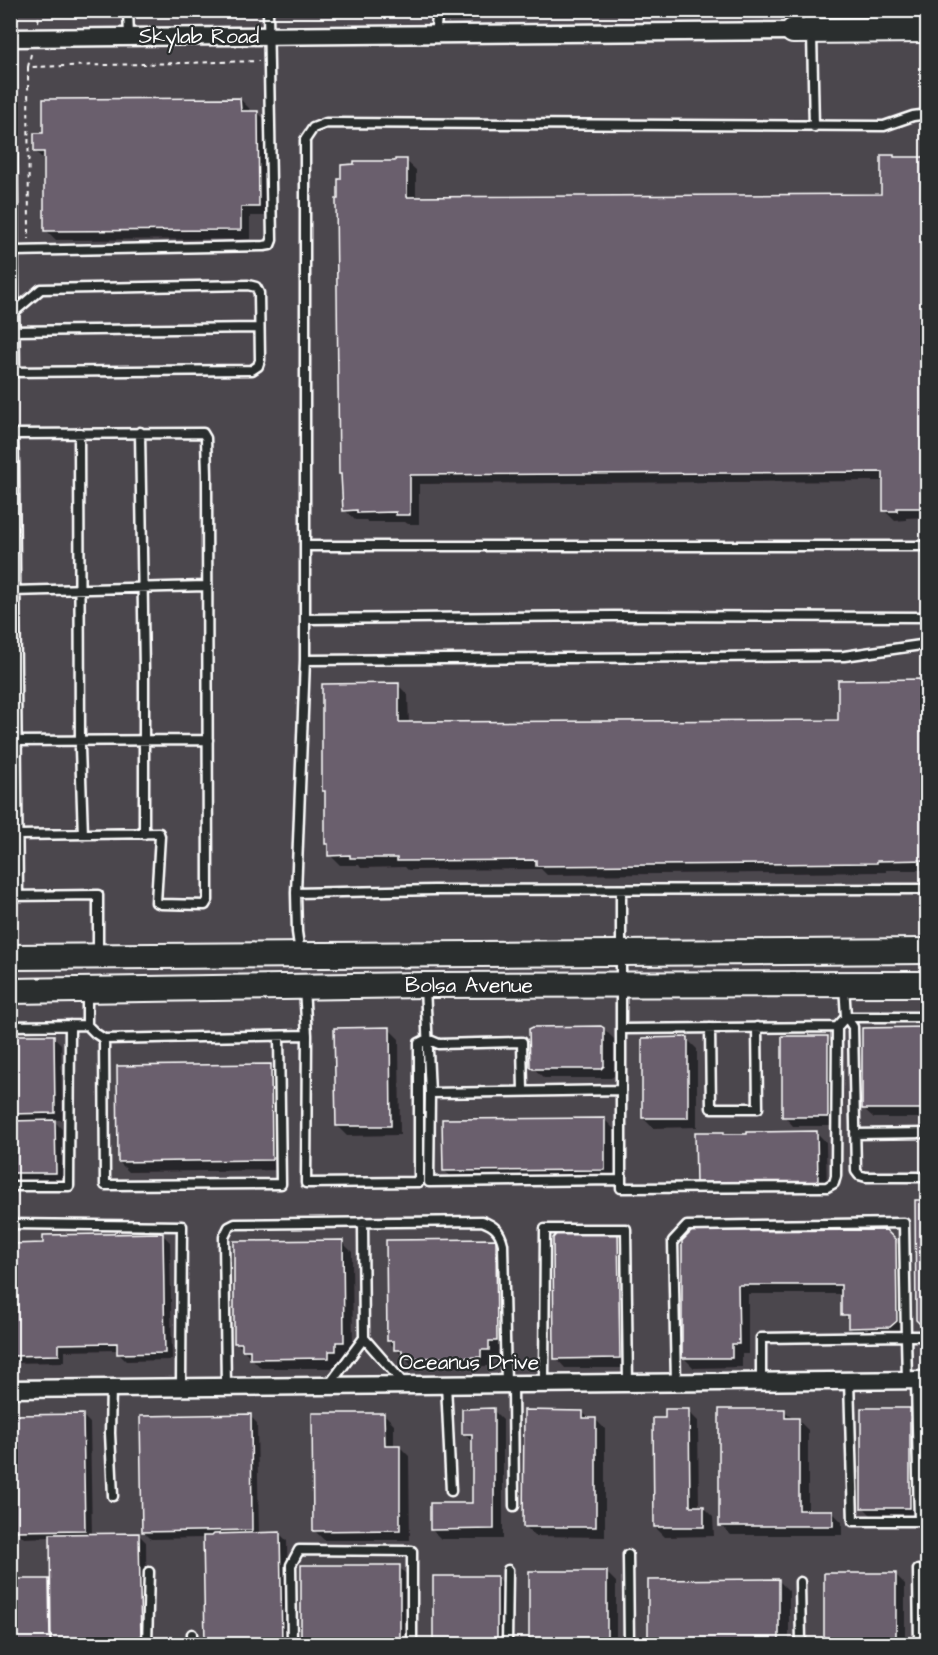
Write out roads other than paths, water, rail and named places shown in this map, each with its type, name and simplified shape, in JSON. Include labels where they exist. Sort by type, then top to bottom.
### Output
[{"type":"main road","name":"Skylab Road","points":[[806,24],[927,30]]},
{"type":"main road","name":"Bolsa Avenue","points":[[10,957],[927,951]]},
{"type":"main road","points":[[300,956],[304,986]]},
{"type":"main road","name":"Bolsa Avenue","points":[[10,991],[425,985],[927,984]]},
{"type":"street","name":"Skylab Road","points":[[11,38],[435,34],[806,24]]},
{"type":"street","name":"Oceanus Drive","points":[[10,1389],[917,1380]]},
{"type":"lane","points":[[128,10],[129,37]]},
{"type":"lane","points":[[14,251],[270,245],[272,240],[268,10]]},
{"type":"lane","points":[[435,34],[438,10]]},
{"type":"lane","points":[[806,24],[814,126]]},
{"type":"lane","points":[[11,38],[14,251],[12,312],[13,372],[252,370],[258,366],[260,360],[259,293],[256,287],[249,285],[41,290],[12,312]]},
{"type":"lane","points":[[300,956],[296,894],[305,660],[305,140],[313,128],[326,123],[884,126],[913,116],[927,114]]},
{"type":"lane","points":[[12,331],[259,328]]},
{"type":"lane","points":[[140,432],[145,741],[144,834]]},
{"type":"lane","points":[[17,835],[159,833],[156,902],[205,905],[208,900],[205,434],[191,432],[12,434],[13,741],[17,835],[14,896],[98,895],[98,956]]},
{"type":"lane","points":[[79,433],[80,742],[83,835]]},
{"type":"lane","points":[[305,546],[927,546]]},
{"type":"lane","points":[[13,591],[206,586]]},
{"type":"lane","points":[[305,619],[614,616],[927,617]]},
{"type":"lane","points":[[305,660],[844,656],[927,644]]},
{"type":"lane","points":[[13,741],[208,740]]},
{"type":"lane","points":[[296,894],[434,890],[927,889]]},
{"type":"lane","points":[[621,891],[621,1188],[828,1187],[834,1183],[836,1176],[837,1027],[846,1017],[927,1017]]},
{"type":"lane","points":[[844,984],[846,1017],[852,1026],[856,1171],[859,1175],[866,1177],[927,1176]]},
{"type":"lane","points":[[425,985],[430,1093],[429,1182],[621,1180]]},
{"type":"lane","points":[[304,986],[307,1035],[306,1183],[418,1182],[418,1043],[428,1039],[439,1044],[522,1042],[522,1091]]},
{"type":"lane","points":[[87,990],[87,1025],[104,1039],[307,1035]]},
{"type":"lane","points":[[10,1186],[69,1186],[70,1025]]},
{"type":"lane","points":[[10,1026],[87,1025]]},
{"type":"lane","points":[[710,1028],[711,1108],[758,1108],[757,1027]]},
{"type":"lane","points":[[621,1029],[837,1027]]},
{"type":"lane","points":[[104,1039],[105,1185],[281,1184],[279,1036]]},
{"type":"lane","points":[[430,1093],[621,1090]]},
{"type":"lane","points":[[855,1134],[927,1133]]},
{"type":"lane","points":[[226,1387],[224,1237],[229,1227],[235,1224],[482,1221],[501,1233],[503,1244],[514,1506]]},
{"type":"lane","points":[[329,1385],[364,1338],[363,1222]]},
{"type":"lane","points":[[676,1382],[673,1241],[687,1226],[904,1223],[906,1336],[917,1380],[923,1521],[853,1521],[849,1380]]},
{"type":"lane","points":[[10,1224],[182,1226],[181,1387]]},
{"type":"lane","points":[[544,1383],[545,1229],[626,1229],[628,1383]]},
{"type":"lane","points":[[761,1381],[761,1338],[927,1336]]},
{"type":"lane","points":[[364,1338],[405,1385]]},
{"type":"lane","points":[[446,1384],[451,1491]]},
{"type":"lane","points":[[111,1388],[110,1433],[113,1496]]},
{"type":"lane","points":[[292,1644],[291,1564],[299,1550],[322,1550],[412,1551],[412,1644]]},
{"type":"lane","points":[[628,1555],[629,1644]]},
{"type":"lane","points":[[918,1569],[919,1644]]},
{"type":"lane","points":[[507,1644],[508,1570]]},
{"type":"lane","points":[[147,1644],[149,1572]]},
{"type":"lane","points":[[800,1582],[801,1644]]},
{"type":"lane","points":[[192,1634],[192,1644]]}]
